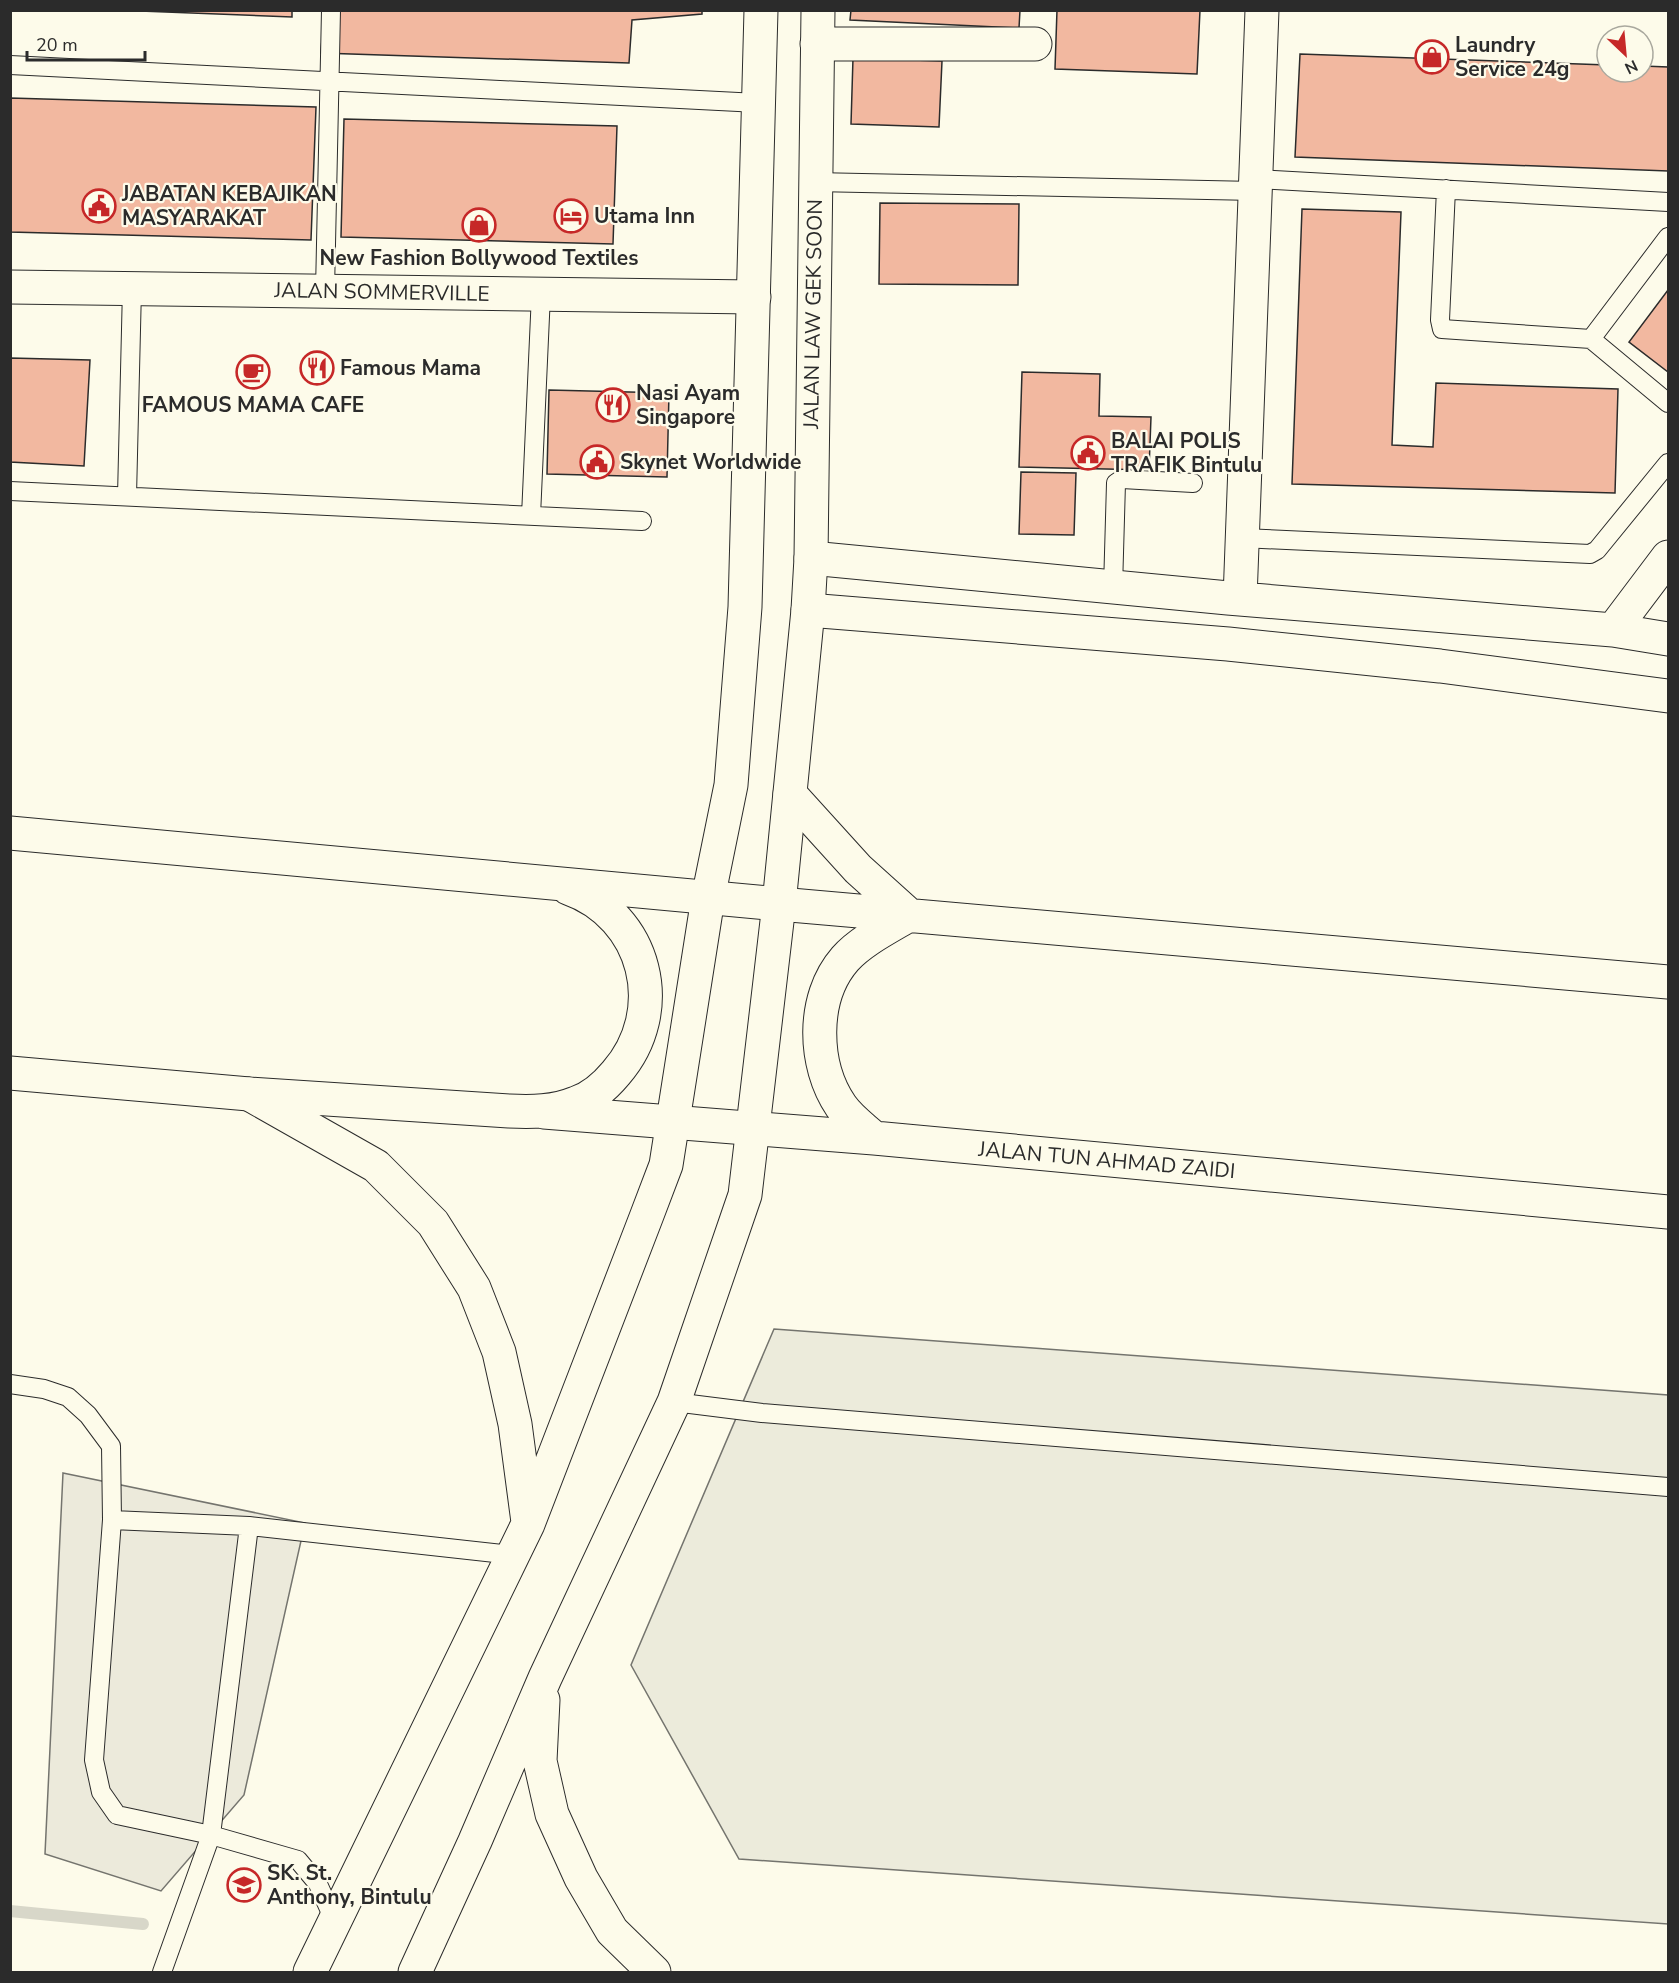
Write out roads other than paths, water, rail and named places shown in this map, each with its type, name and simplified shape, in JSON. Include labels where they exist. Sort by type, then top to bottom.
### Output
[{"type":"main road","points":[[310,1972],[528,1524],[666,1165],[708,898],[730,785],[744,619],[749,551],[761,10]]},
{"type":"main road","name":"JALAN LAW GEK SOON","points":[[415,1972],[475,1841],[545,1678],[674,1402],[745,1195],[779,904],[808,610],[811,558],[814,182],[818,10]]},
{"type":"main road","points":[[1228,644],[1222,637],[1220,621],[1234,599],[1242,538],[1262,10]]},
{"type":"main road","points":[[817,44],[1035,45]]},
{"type":"main road","name":"JALAN SOMMERVILLE","points":[[10,287],[754,297]]},
{"type":"main road","points":[[1613,630],[1668,557]]},
{"type":"main road","points":[[811,558],[1234,599],[1613,630],[1668,639]]},
{"type":"main road","points":[[808,610],[1228,644],[1440,666],[1668,696]]},
{"type":"main road","points":[[790,794],[858,869],[909,915]]},
{"type":"main road","points":[[10,833],[708,898],[1668,982]]},
{"type":"main road","points":[[544,1112],[578,1103],[607,1084],[630,1057],[644,1025],[646,987],[637,950],[616,918],[587,895],[551,883]]},
{"type":"main road","points":[[874,1138],[841,1106],[829,1080],[821,1048],[822,1007],[831,981],[845,959],[909,915]]},
{"type":"main road","name":"JALAN TUN AHMAD ZAIDI","points":[[10,1073],[249,1094],[544,1112],[874,1138],[1668,1212]]},
{"type":"main road","points":[[249,1094],[376,1166],[433,1223],[474,1288],[499,1352],[514,1424],[528,1524]]},
{"type":"main road","points":[[545,1678],[540,1761],[552,1814],[581,1878],[612,1931],[654,1972]]},
{"type":"lane","points":[[325,291],[331,10]]},
{"type":"lane","points":[[10,65],[758,104]]},
{"type":"lane","points":[[814,182],[1255,185],[1446,189],[1668,201]]},
{"type":"lane","points":[[1446,189],[1440,320],[1442,329],[1591,339],[1668,403]]},
{"type":"lane","points":[[1591,339],[1668,237]]},
{"type":"lane","points":[[127,496],[132,288]]},
{"type":"lane","points":[[531,516],[542,294]]},
{"type":"lane","points":[[1242,538],[1590,554],[1597,550],[1668,463]]},
{"type":"lane","points":[[1113,588],[1116,483],[1122,479],[1193,483]]},
{"type":"lane","points":[[10,491],[642,521]]},
{"type":"lane","points":[[10,1384],[44,1389],[68,1397],[88,1415],[111,1446],[112,1520],[94,1760],[101,1792],[117,1815],[211,1835],[298,1860],[318,1884],[334,1920]]},
{"type":"lane","points":[[674,1402],[762,1413],[1668,1488]]},
{"type":"lane","points":[[112,1520],[249,1526],[512,1555]]},
{"type":"lane","points":[[162,1972],[211,1835],[249,1526]]},
{"type":"waterway","points":[[10,1911],[143,1924]]},
{"type":"place","name":"Laundry Service 24g","points":[[1432,57]]},
{"type":"place","name":"JABATAN KEBAJIKAN MASYARAKAT","points":[[99,206]]},
{"type":"place","name":"Utama Inn","points":[[571,216]]},
{"type":"place","name":"New Fashion Bollywood Textiles","points":[[479,225]]},
{"type":"place","name":"Famous Mama","points":[[317,368]]},
{"type":"place","name":"FAMOUS MAMA CAFE","points":[[253,372]]},
{"type":"place","name":"Nasi Ayam Singapore","points":[[613,405]]},
{"type":"place","name":"BALAI POLIS TRAFIK Bintulu","points":[[1088,453]]},
{"type":"place","name":"Skynet Worldwide","points":[[597,462]]},
{"type":"place","name":"SK. St. Anthony, Bintulu","points":[[244,1885]]}]
